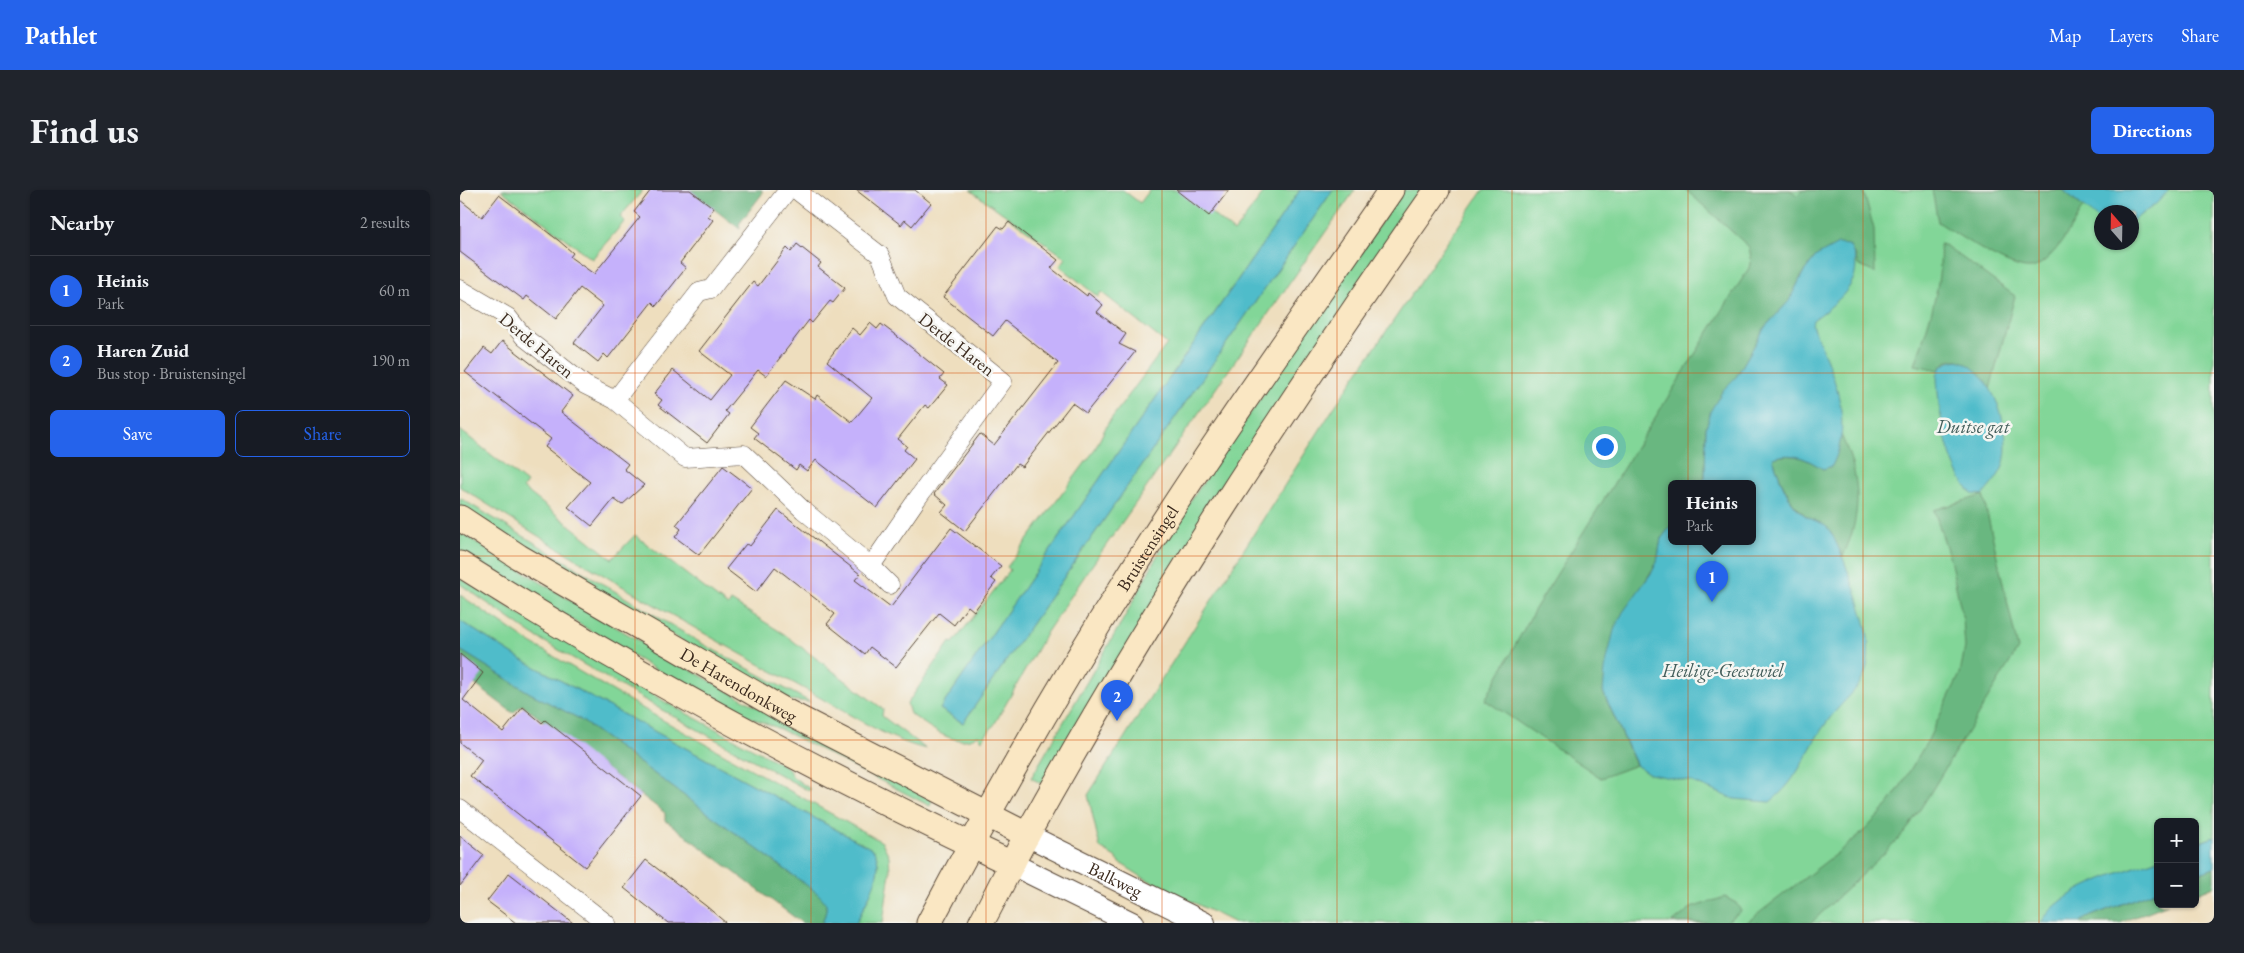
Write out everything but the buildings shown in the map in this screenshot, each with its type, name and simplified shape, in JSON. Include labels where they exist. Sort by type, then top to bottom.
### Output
[{"type":"main road","name":"Bruistensingel","points":[[929,923],[986,816],[1163,522],[1391,190]]},
{"type":"main road","points":[[981,923],[1027,835],[1098,712],[1197,550],[1377,276],[1437,190]]},
{"type":"main road","name":"De Harendonkweg","points":[[460,518],[519,557],[785,711],[986,816],[1027,835]]},
{"type":"main road","name":"De Harendonkweg","points":[[460,564],[715,715],[1012,864]]},
{"type":"street","points":[[615,400],[699,292],[711,289],[788,190]]},
{"type":"street","name":"Derde Haren","points":[[796,190],[880,255],[897,296],[1003,380],[871,566]]},
{"type":"street","name":"Derde Haren","points":[[460,288],[508,317],[524,337],[586,385],[615,400],[686,458],[744,454],[803,510],[871,566],[890,585]]},
{"type":"street","points":[[460,809],[606,923]]},
{"type":"street","name":"Balkweg","points":[[1027,835],[1204,923]]},
{"type":"street","name":"Balkweg","points":[[1012,864],[1132,923]]},
{"type":"green space","points":[[501,190],[643,190],[620,217],[625,221],[592,259]]},
{"type":"green space","points":[[689,190],[762,190],[762,194],[739,224],[740,229]]},
{"type":"green space","points":[[970,190],[1123,190],[1140,203],[1150,190],[1183,190],[1234,232],[1266,190],[1300,190],[940,709],[963,723],[1333,190],[1355,190],[1088,571],[1045,635],[994,725],[982,740],[978,735],[961,740],[942,735],[910,714],[907,704],[950,642],[953,643],[1010,570],[1007,567],[1094,451],[1108,423],[1167,344],[1101,292],[1098,297],[1060,266],[1066,258]]},
{"type":"green space","points":[[1403,190],[1424,190],[1044,785],[1031,778],[1124,618],[1172,528]]},
{"type":"green space","points":[[1483,190],[2214,190],[2214,837],[2199,843],[2199,818],[2154,818],[2154,861],[2113,876],[2045,917],[2041,923],[1235,923],[1142,877],[1100,848],[1088,795],[1333,409]]},
{"type":"green space","points":[[1686,190],[1790,190],[1797,195],[1803,190],[1863,190],[1874,229],[1875,273],[1858,265],[1855,254],[1816,256],[1803,273],[1789,301],[1765,327],[1736,377],[1723,390],[1706,428],[1704,480],[1668,480],[1668,529],[1661,539],[1657,562],[1640,590],[1603,692],[1636,765],[1601,778],[1485,700],[1535,609],[1749,268],[1751,258],[1749,247]]},
{"type":"green space","points":[[1932,190],[2063,190],[2083,207],[2063,240],[2050,256],[2035,267],[2026,268],[2001,260],[1938,222]]},
{"type":"green space","points":[[1940,244],[1946,246],[2015,296],[1990,389],[1974,370],[1967,364],[1959,361],[1952,360],[1945,363],[1939,370],[1915,365],[1937,290]]},
{"type":"green space","points":[[460,430],[527,483],[523,488],[612,559],[635,535],[728,606],[731,601],[784,634],[883,709],[882,716],[926,749],[911,745],[879,731],[714,639],[586,565],[460,487]]},
{"type":"green space","points":[[1841,435],[1853,466],[1857,496],[1854,525],[1843,556],[1826,527],[1806,516],[1793,503],[1781,481],[1773,458],[1793,456],[1805,459],[1823,469],[1832,466]]},
{"type":"green space","points":[[1983,495],[2018,649],[1926,800],[1906,831],[1896,842],[1811,923],[1746,923],[1866,829],[1884,810],[1928,740],[1960,674],[1965,647],[1963,619],[1950,559],[1934,510]]},
{"type":"green space","points":[[460,498],[701,643],[810,702],[787,700],[697,650],[460,507]]},
{"type":"green space","points":[[460,532],[634,638],[932,800],[930,806],[780,729],[744,715],[676,682],[460,553]]},
{"type":"green space","points":[[460,578],[667,703],[787,767],[793,777],[810,789],[809,791],[662,710],[533,635],[460,584]]},
{"type":"green space","points":[[460,595],[529,642],[659,718],[882,842],[889,856],[890,872],[883,923],[856,923],[870,896],[877,875],[877,856],[872,849],[517,657],[460,621]]},
{"type":"green space","points":[[460,650],[530,693],[578,718],[816,892],[826,906],[822,923],[802,923],[665,820],[665,813],[522,705],[513,713],[460,673]]},
{"type":"green space","points":[[2214,868],[2214,886],[2199,892],[2199,874]]},
{"type":"green space","points":[[2154,892],[2154,908],[2158,908],[2120,923],[2079,923],[2086,918]]},
{"type":"green space","points":[[1725,897],[1736,903],[1741,911],[1725,923],[1672,923],[1691,908]]},
{"type":"water","points":[[1300,190],[1333,190],[963,723],[940,709]]},
{"type":"water","points":[[2063,190],[2169,190],[2156,204],[2139,216],[2139,205],[2094,205],[2094,216]]},
{"type":"water","name":"Heilige-Geestwiel","points":[[1838,244],[1849,245],[1855,257],[1856,268],[1848,288],[1841,297],[1813,320],[1812,325],[1827,359],[1838,394],[1842,430],[1839,448],[1832,466],[1823,469],[1799,457],[1787,455],[1773,458],[1785,490],[1799,511],[1827,527],[1838,546],[1863,614],[1868,637],[1867,663],[1865,674],[1859,684],[1827,722],[1796,774],[1780,793],[1770,802],[1734,799],[1692,782],[1650,774],[1637,766],[1603,692],[1605,668],[1614,630],[1623,612],[1652,572],[1657,562],[1661,539],[1668,529],[1668,545],[1756,545],[1756,480],[1704,480],[1706,428],[1711,410],[1723,390],[1736,377],[1765,327],[1789,301],[1803,273],[1816,256]]},
{"type":"water","name":"Duitse gat","points":[[1958,360],[1970,366],[1991,389],[1998,404],[2006,437],[2006,452],[2003,466],[1997,478],[1983,495],[1972,494],[1963,483],[1950,454],[1942,422],[1937,375],[1940,368],[1945,364]]},
{"type":"water","points":[[460,621],[517,657],[872,849],[877,856],[877,875],[870,896],[856,923],[822,923],[826,906],[816,892],[578,718],[530,693],[460,650]]},
{"type":"water","points":[[2214,837],[2214,868],[2199,874],[2199,863],[2199,843]]},
{"type":"water","points":[[2154,860],[2154,892],[2086,918],[2079,923],[2041,923],[2051,910],[2063,900],[2077,891],[2110,876]]},
{"type":"place","name":"Heinis","points":[[1712,602]]},
{"type":"place","name":"Haren Zuid","points":[[1117,721]]}]
